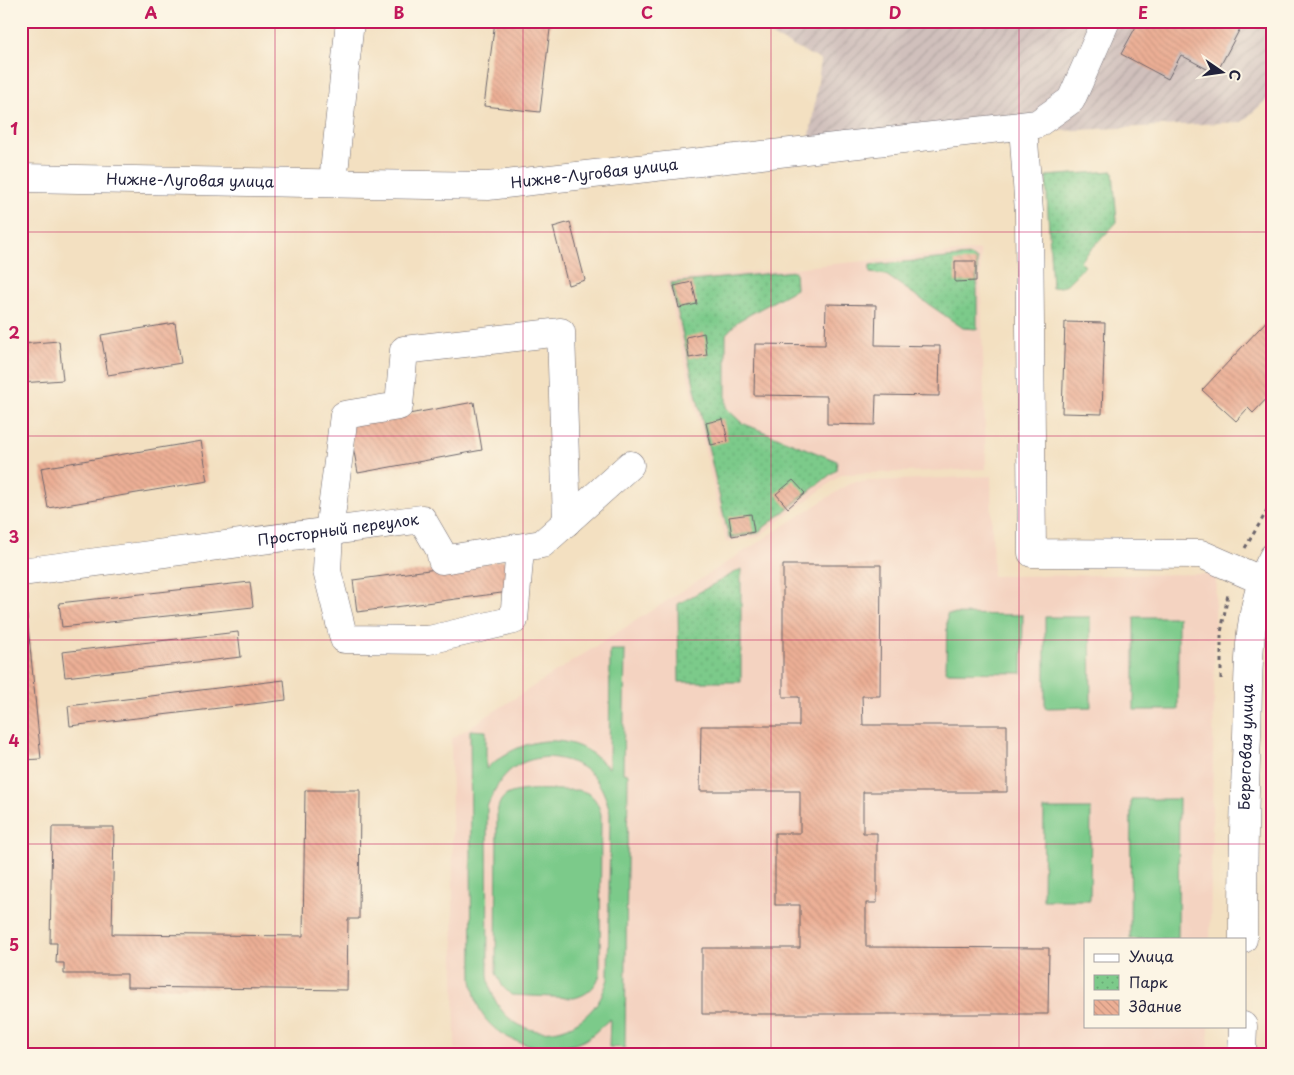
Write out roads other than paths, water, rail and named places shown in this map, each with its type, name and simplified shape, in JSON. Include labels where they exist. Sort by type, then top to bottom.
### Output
[{"type":"street","points":[[333,182],[350,21]]},
{"type":"street","name":"Нижне-Луговая улица","points":[[21,178],[488,186],[1023,126],[1036,124],[1071,100],[1106,21]]},
{"type":"street","points":[[1023,126],[1028,212],[1032,553],[1201,554],[1268,569]]},
{"type":"street","points":[[520,548],[514,620],[429,640],[344,639],[327,571],[329,532],[344,416],[399,406],[404,350],[561,332],[567,522]]},
{"type":"street","name":"Просторный переулок","points":[[21,572],[422,519],[440,550],[442,560],[520,548],[542,544],[630,465]]},
{"type":"street","name":"Береговая улица","points":[[1243,938],[1243,846],[1250,647],[1255,611],[1268,569]]},
{"type":"street","points":[[1242,1054],[1243,1028]]}]
